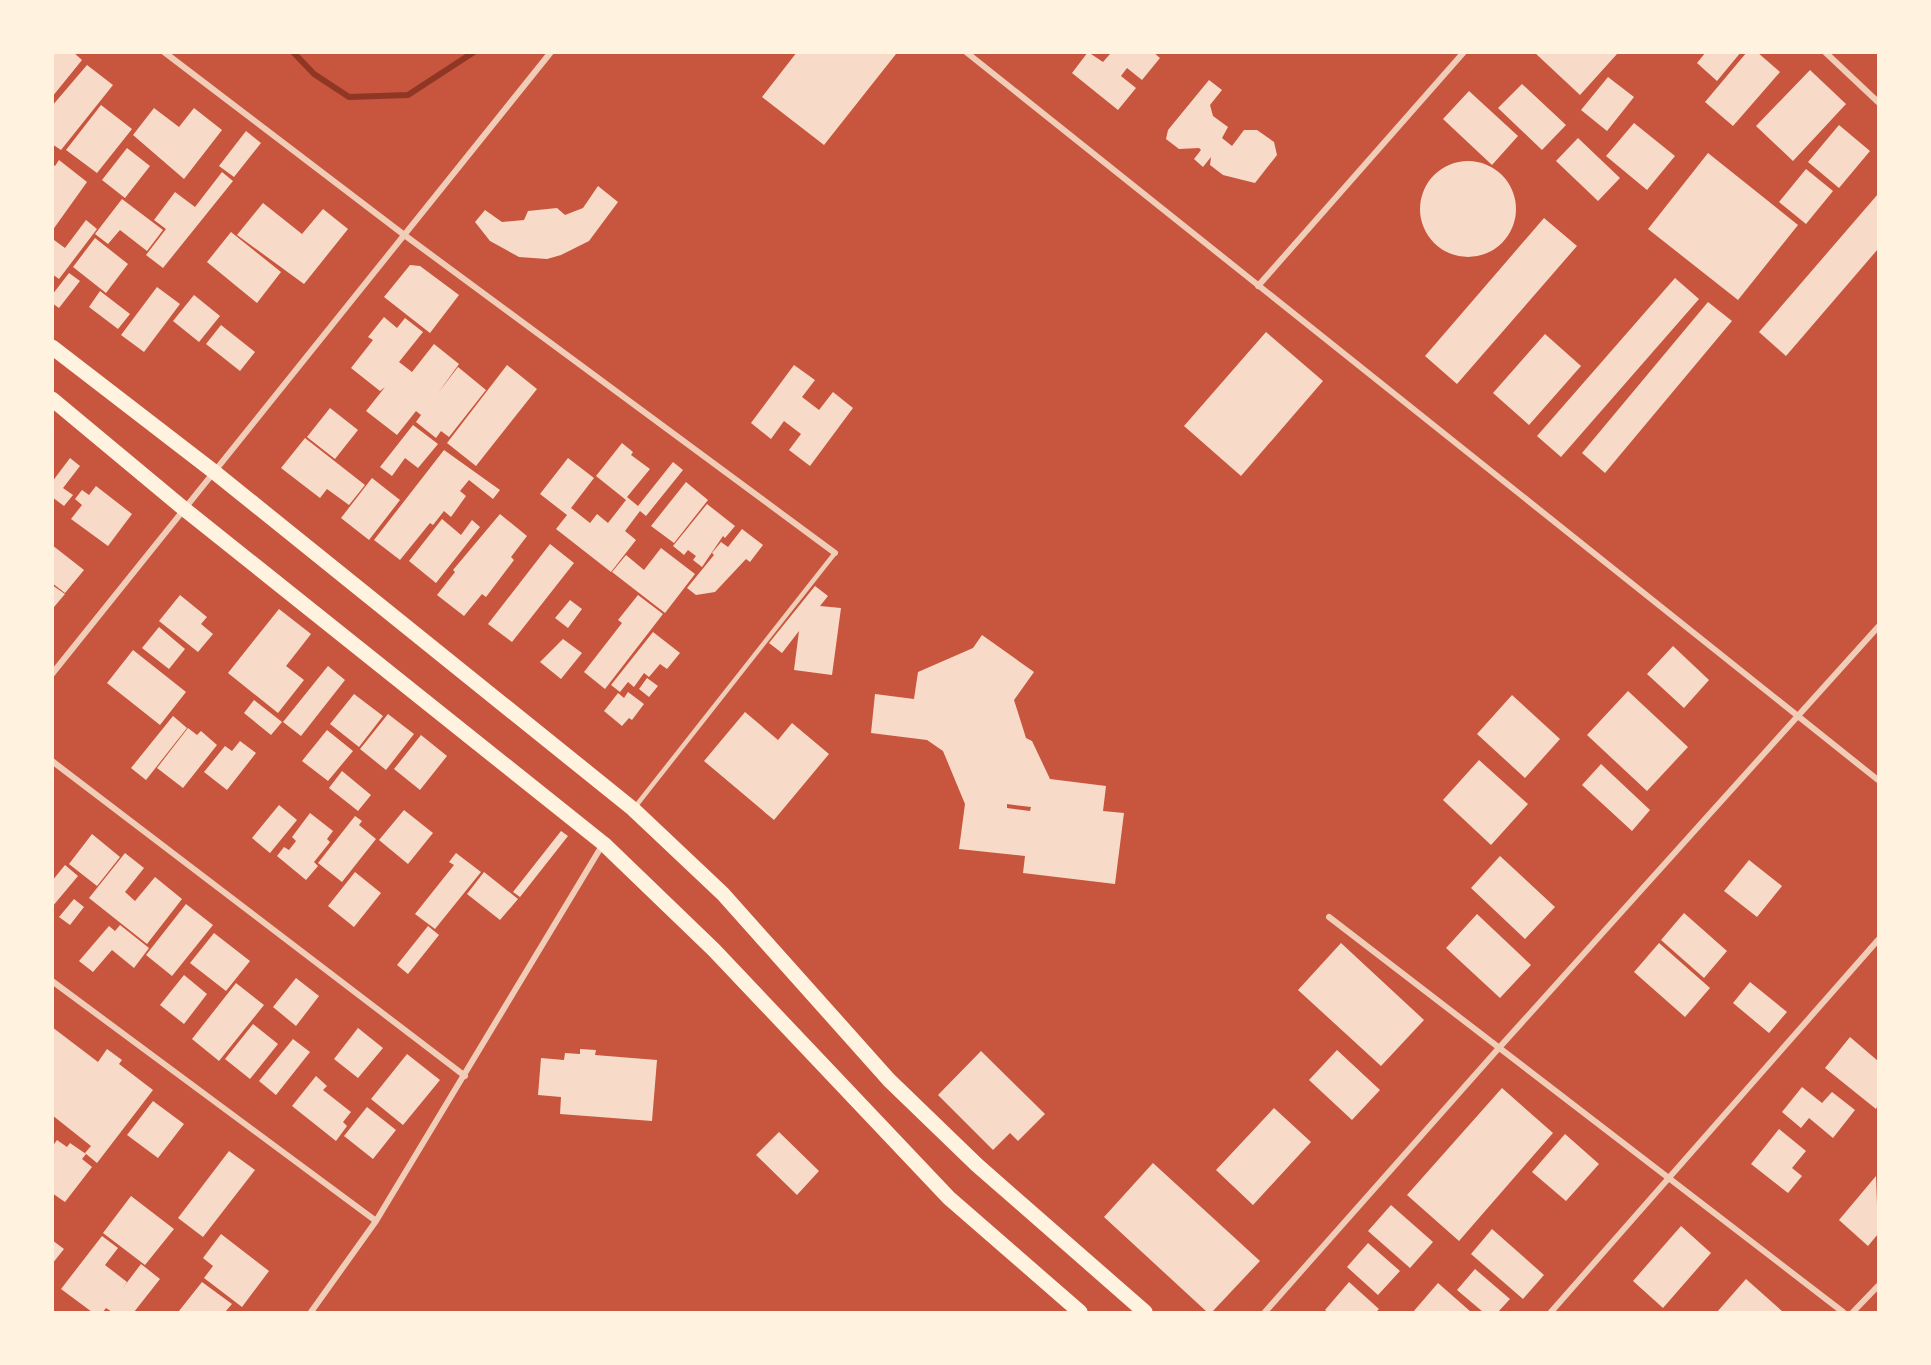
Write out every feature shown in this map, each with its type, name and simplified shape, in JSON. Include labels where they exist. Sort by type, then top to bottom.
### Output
[{"type":"main road","points":[[52,347],[213,471],[633,809],[723,894],[889,1080],[977,1165],[1145,1312]]},
{"type":"main road","points":[[52,399],[183,508],[604,844],[714,950],[949,1198],[1080,1312]]},
{"type":"street","points":[[164,52],[403,234],[835,553]]},
{"type":"street","points":[[52,674],[551,52]]},
{"type":"street","points":[[966,52],[1878,780]]},
{"type":"street","points":[[1258,286],[1464,52]]},
{"type":"street","points":[[1825,52],[1878,102]]},
{"type":"street","points":[[1265,1312],[1878,627]]},
{"type":"street","points":[[52,761],[465,1076]]},
{"type":"street","points":[[311,1312],[376,1221],[604,844]]},
{"type":"street","points":[[1329,917],[1843,1312]]},
{"type":"street","points":[[1551,1312],[1878,940]]},
{"type":"street","points":[[52,981],[376,1221]]},
{"type":"street","points":[[1853,1312],[1878,1286]]},
{"type":"lane","points":[[633,809],[835,553]]},
{"type":"building","points":[[52,52],[73,52],[82,60],[52,97]]},
{"type":"building","points":[[797,52],[894,52],[896,54],[824,145],[762,97]]},
{"type":"building","points":[[1088,52],[1103,62],[1110,54],[1108,52],[1153,52],[1160,58],[1142,80],[1127,68],[1121,76],[1136,88],[1118,110],[1072,73]]},
{"type":"building","points":[[1534,52],[1616,52],[1617,54],[1580,95]]},
{"type":"building","points":[[1706,52],[1741,52],[1717,81],[1697,63]]},
{"type":"building","points":[[1747,52],[1757,52],[1780,72],[1733,126],[1705,102]]},
{"type":"building","points":[[87,65],[113,85],[61,150],[52,144],[52,106]]},
{"type":"building","points":[[1810,70],[1846,104],[1793,161],[1756,126]]},
{"type":"building","points":[[1608,77],[1634,97],[1607,131],[1581,110]]},
{"type":"building","points":[[1209,80],[1222,90],[1210,105],[1213,116],[1228,127],[1222,138],[1232,146],[1244,130],[1257,130],[1274,142],[1277,155],[1255,183],[1223,175],[1210,165],[1211,157],[1203,167],[1194,159],[1201,150],[1199,148],[1179,149],[1166,139],[1168,130]]},
{"type":"building","points":[[1522,84],[1566,125],[1542,150],[1498,108]]},
{"type":"building","points":[[1469,91],[1518,136],[1492,165],[1443,119]]},
{"type":"building","points":[[101,105],[132,129],[97,173],[66,150]]},
{"type":"building","points":[[154,108],[179,127],[194,108],[222,130],[184,179],[133,135]]},
{"type":"building","points":[[1634,123],[1675,156],[1647,190],[1606,156]]},
{"type":"building","points":[[1839,125],[1870,151],[1839,188],[1808,162]]},
{"type":"building","points":[[246,131],[261,143],[234,177],[219,166]]},
{"type":"building","points":[[1578,138],[1620,178],[1598,201],[1556,161]]},
{"type":"building","points":[[127,148],[150,166],[125,198],[102,180]]},
{"type":"building","points":[[1708,153],[1798,225],[1738,300],[1648,229]]},
{"type":"building","points":[[59,160],[87,182],[52,231],[52,164],[55,166]]},
{"type":"building","points":[[1468,161],[1486,165],[1502,175],[1512,191],[1516,209],[1512,227],[1502,243],[1486,253],[1468,257],[1450,253],[1434,243],[1424,227],[1420,209],[1424,191],[1434,175],[1450,165]]},
{"type":"building","points":[[1806,169],[1833,191],[1806,224],[1779,202]]},
{"type":"building","points":[[222,172],[233,181],[163,268],[146,255],[166,229],[154,220],[175,192],[195,207]]},
{"type":"building","points":[[598,186],[618,202],[589,241],[561,255],[547,259],[519,257],[490,241],[475,222],[485,210],[502,222],[524,220],[528,211],[557,208],[565,215],[583,208]]},
{"type":"building","points":[[1878,194],[1878,249],[1786,356],[1759,332]]},
{"type":"building","points":[[122,199],[163,230],[147,251],[120,230],[108,244],[95,234]]},
{"type":"building","points":[[263,203],[302,234],[323,209],[348,229],[304,284],[237,235]]},
{"type":"building","points":[[1544,218],[1577,246],[1457,384],[1425,356]]},
{"type":"building","points":[[86,220],[97,229],[59,279],[52,274],[52,242],[54,240],[65,248]]},
{"type":"building","points":[[231,232],[281,272],[257,303],[207,262]]},
{"type":"building","points":[[95,238],[128,264],[106,293],[73,267]]},
{"type":"building","points":[[410,265],[420,266],[459,295],[430,333],[384,297]]},
{"type":"building","points":[[69,273],[80,281],[59,308],[52,303],[52,295]]},
{"type":"building","points":[[1675,278],[1699,299],[1561,457],[1537,436]]},
{"type":"building","points":[[157,287],[180,304],[144,352],[121,335]]},
{"type":"building","points":[[100,291],[130,314],[118,329],[89,307]]},
{"type":"building","points":[[194,295],[220,316],[199,342],[173,321]]},
{"type":"building","points":[[1708,302],[1732,321],[1605,473],[1582,453]]},
{"type":"building","points":[[384,317],[397,328],[405,318],[423,332],[399,362],[412,372],[434,344],[459,364],[438,393],[458,367],[486,390],[449,437],[441,431],[436,438],[416,422],[421,415],[416,411],[397,435],[366,411],[385,387],[380,391],[351,368],[373,340],[368,337]]},
{"type":"building","points":[[221,325],[255,352],[240,371],[206,344]]},
{"type":"building","points":[[1266,332],[1323,381],[1241,476],[1184,426]]},
{"type":"building","points":[[1545,334],[1581,366],[1529,425],[1493,393]]},
{"type":"building","points":[[507,365],[537,389],[476,466],[447,443]]},
{"type":"building","points":[[794,365],[815,380],[802,397],[819,410],[833,392],[853,408],[810,466],[789,450],[801,434],[784,421],[771,439],[751,423]]},
{"type":"building","points":[[330,408],[358,430],[335,459],[307,437]]},
{"type":"building","points":[[413,425],[438,444],[418,468],[405,458],[392,476],[380,467]]},
{"type":"building","points":[[305,438],[365,485],[349,505],[327,489],[320,498],[281,468]]},
{"type":"building","points":[[622,443],[633,452],[631,455],[650,469],[627,497],[638,506],[673,462],[683,470],[646,516],[640,511],[625,531],[636,540],[611,572],[556,529],[567,515],[540,494],[568,458],[594,478],[571,508],[590,523],[597,514],[608,523],[626,500],[596,476]]},
{"type":"building","points":[[444,450],[500,490],[493,499],[469,480],[460,491],[466,496],[451,517],[444,511],[433,525],[430,523],[400,560],[374,540]]},
{"type":"building","points":[[70,458],[80,466],[63,488],[73,495],[64,506],[52,497],[52,482]]},
{"type":"building","points":[[372,478],[400,500],[369,540],[341,518]]},
{"type":"building","points":[[686,482],[708,500],[674,543],[651,526]]},
{"type":"building","points":[[96,486],[132,514],[108,546],[71,519],[82,505],[75,499],[82,490],[89,495]]},
{"type":"building","points":[[707,504],[735,526],[725,538],[723,536],[702,567],[693,560],[696,556],[688,550],[684,555],[673,546]]},
{"type":"building","points":[[500,514],[527,536],[511,557],[514,560],[486,597],[482,594],[464,616],[437,595],[455,572],[453,570]]},
{"type":"building","points":[[442,519],[461,535],[472,520],[480,527],[436,583],[409,561]]},
{"type":"building","points":[[742,529],[763,545],[750,562],[746,559],[715,592],[696,595],[687,588],[714,555],[712,553],[721,542],[728,547]]},
{"type":"building","points":[[550,544],[574,563],[512,642],[488,624]]},
{"type":"building","points":[[52,545],[84,570],[65,593],[52,583]]},
{"type":"building","points":[[661,548],[695,574],[665,613],[612,572],[626,555],[644,570]]},
{"type":"building","points":[[52,585],[65,594],[54,607],[52,606]]},
{"type":"building","points":[[815,586],[828,596],[820,606],[841,608],[832,675],[794,670],[799,631],[782,653],[769,643]]},
{"type":"building","points":[[180,595],[207,617],[201,624],[213,634],[198,652],[159,621]]},
{"type":"building","points":[[638,595],[663,614],[605,689],[584,672],[622,623],[618,620]]},
{"type":"building","points":[[570,600],[582,609],[568,628],[555,618]]},
{"type":"building","points":[[279,609],[311,634],[286,666],[304,680],[278,713],[228,673]]},
{"type":"building","points":[[159,627],[185,649],[169,669],[142,648]]},
{"type":"building","points":[[653,632],[680,653],[667,669],[660,664],[649,677],[644,673],[634,687],[628,682],[620,692],[611,685]]},
{"type":"building","points":[[982,635],[1034,672],[1014,700],[1026,738],[1032,741],[1050,779],[1106,786],[1103,811],[1124,813],[1115,884],[1023,873],[1025,856],[959,849],[965,804],[943,751],[927,740],[871,733],[875,694],[914,699],[918,672],[973,648]],"holes":[[[1007,804],[1031,807],[1030,811],[1007,808]]]},
{"type":"building","points":[[563,639],[582,653],[561,679],[540,662]]},
{"type":"building","points":[[1673,646],[1709,680],[1684,708],[1647,674]]},
{"type":"building","points":[[133,650],[186,692],[160,725],[107,683]]},
{"type":"building","points":[[328,666],[345,680],[301,736],[283,722]]},
{"type":"building","points":[[647,678],[658,686],[649,697],[639,689]]},
{"type":"building","points":[[1628,691],[1688,747],[1647,791],[1587,735]]},
{"type":"building","points":[[628,692],[644,704],[632,720],[629,718],[622,726],[604,711],[618,693],[624,698]]},
{"type":"building","points":[[354,694],[383,716],[359,747],[330,724]]},
{"type":"building","points":[[1512,695],[1560,739],[1525,778],[1477,734]]},
{"type":"building","points":[[254,700],[282,722],[271,735],[244,713]]},
{"type":"building","points":[[745,712],[778,740],[792,723],[829,754],[774,820],[704,761]]},
{"type":"building","points":[[388,714],[414,734],[386,770],[360,749]]},
{"type":"building","points":[[173,716],[187,728],[146,780],[131,768]]},
{"type":"building","points":[[188,728],[197,735],[201,731],[217,745],[183,788],[157,768]]},
{"type":"building","points":[[327,730],[353,751],[328,781],[302,761]]},
{"type":"building","points":[[421,735],[447,756],[420,790],[394,769]]},
{"type":"building","points":[[240,741],[256,753],[227,790],[204,772],[225,746],[232,751]]},
{"type":"building","points":[[1479,760],[1528,804],[1491,845],[1443,800]]},
{"type":"building","points":[[1601,764],[1650,810],[1632,831],[1582,785]]},
{"type":"building","points":[[342,771],[371,795],[358,811],[329,788]]},
{"type":"building","points":[[279,805],[297,820],[270,853],[252,838]]},
{"type":"building","points":[[404,810],[433,833],[408,864],[379,840]]},
{"type":"building","points":[[310,813],[333,831],[327,839],[330,842],[314,862],[318,866],[306,880],[277,856],[284,847],[289,850],[296,841],[292,837]]},
{"type":"building","points":[[355,816],[362,821],[359,825],[376,839],[342,882],[318,863]]},
{"type":"building","points":[[561,831],[568,836],[520,897],[513,892]]},
{"type":"building","points":[[92,834],[120,857],[97,886],[69,864]]},
{"type":"building","points":[[125,853],[144,868],[125,892],[135,901],[155,877],[182,899],[147,944],[89,898]]},
{"type":"building","points":[[456,853],[481,872],[435,929],[415,914],[454,865],[449,862]]},
{"type":"building","points":[[1500,856],[1555,907],[1525,939],[1471,888]]},
{"type":"building","points":[[1749,860],[1782,886],[1757,917],[1724,891]]},
{"type":"building","points":[[65,865],[78,876],[52,907],[52,881]]},
{"type":"building","points":[[355,872],[381,893],[354,927],[328,906]]},
{"type":"building","points":[[484,872],[518,899],[500,920],[467,894]]},
{"type":"building","points":[[74,899],[84,907],[70,925],[59,917]]},
{"type":"building","points":[[186,904],[213,925],[172,976],[146,955]]},
{"type":"building","points":[[1684,913],[1727,951],[1704,978],[1661,940]]},
{"type":"building","points":[[1477,914],[1531,965],[1500,998],[1446,948]]},
{"type":"building","points":[[120,925],[149,948],[134,968],[112,950],[93,972],[79,961],[109,926],[115,931]]},
{"type":"building","points":[[428,926],[439,935],[408,974],[397,965]]},
{"type":"building","points":[[214,933],[250,961],[226,991],[190,963]]},
{"type":"building","points":[[1341,943],[1424,1020],[1381,1066],[1298,990]]},
{"type":"building","points":[[1659,943],[1710,988],[1685,1017],[1634,972]]},
{"type":"building","points":[[184,975],[207,994],[184,1024],[160,1005]]},
{"type":"building","points":[[296,978],[319,996],[296,1026],[273,1007]]},
{"type":"building","points":[[1750,982],[1787,1012],[1769,1033],[1733,1003]]},
{"type":"building","points":[[236,983],[264,1005],[219,1061],[192,1039]]},
{"type":"building","points":[[253,1024],[278,1044],[250,1079],[225,1059]]},
{"type":"building","points":[[52,1027],[98,1062],[107,1049],[122,1060],[119,1064],[153,1090],[97,1163],[85,1153],[91,1146],[52,1115]]},
{"type":"building","points":[[358,1028],[383,1048],[358,1078],[334,1059]]},
{"type":"building","points":[[1850,1037],[1878,1061],[1878,1105],[1876,1109],[1825,1068]]},
{"type":"building","points":[[293,1039],[310,1052],[276,1095],[259,1081]]},
{"type":"building","points":[[580,1049],[596,1050],[595,1055],[657,1060],[652,1121],[560,1114],[561,1097],[538,1095],[541,1058],[564,1060],[565,1053],[580,1054]]},
{"type":"building","points":[[1337,1050],[1380,1090],[1352,1120],[1309,1080]]},
{"type":"building","points":[[981,1051],[1045,1114],[1018,1141],[1010,1133],[993,1150],[938,1095]]},
{"type":"building","points":[[407,1054],[440,1080],[403,1125],[371,1099]]},
{"type":"building","points":[[316,1076],[327,1086],[323,1090],[351,1112],[343,1122],[347,1126],[336,1141],[292,1106]]},
{"type":"building","points":[[1802,1087],[1822,1103],[1832,1092],[1855,1110],[1833,1138],[1809,1118],[1801,1128],[1782,1112]]},
{"type":"building","points":[[1502,1088],[1553,1133],[1459,1241],[1407,1195]]},
{"type":"building","points":[[153,1101],[184,1124],[158,1158],[127,1135]]},
{"type":"building","points":[[367,1107],[396,1130],[373,1159],[344,1136]]},
{"type":"building","points":[[1274,1108],[1311,1142],[1253,1205],[1216,1170]]},
{"type":"building","points":[[1779,1129],[1806,1151],[1792,1168],[1802,1176],[1788,1193],[1751,1164]]},
{"type":"building","points":[[779,1132],[819,1171],[797,1195],[756,1155]]},
{"type":"building","points":[[1565,1134],[1599,1164],[1566,1201],[1532,1172]]},
{"type":"building","points":[[57,1140],[67,1147],[70,1143],[86,1154],[82,1159],[92,1167],[65,1202],[52,1193],[52,1147]]},
{"type":"building","points":[[229,1151],[255,1170],[203,1237],[178,1218]]},
{"type":"building","points":[[1153,1163],[1260,1261],[1212,1312],[1207,1312],[1104,1217]]},
{"type":"building","points":[[1876,1176],[1878,1234],[1868,1246],[1839,1220]]},
{"type":"building","points":[[131,1196],[174,1229],[145,1265],[103,1233]]},
{"type":"building","points":[[1391,1205],[1433,1242],[1410,1268],[1368,1231]]},
{"type":"building","points":[[1681,1226],[1711,1253],[1663,1308],[1633,1281]]},
{"type":"building","points":[[1492,1229],[1544,1275],[1523,1299],[1471,1254]]},
{"type":"building","points":[[221,1234],[269,1271],[242,1307],[204,1278],[213,1266],[203,1258]]},
{"type":"building","points":[[102,1236],[118,1248],[105,1265],[127,1282],[122,1289],[141,1264],[160,1279],[134,1312],[112,1312],[106,1308],[103,1312],[92,1312],[61,1289]]},
{"type":"building","points":[[52,1240],[64,1249],[52,1264]]},
{"type":"building","points":[[1368,1243],[1400,1271],[1378,1295],[1347,1267]]},
{"type":"building","points":[[1475,1269],[1510,1299],[1498,1312],[1483,1312],[1457,1290]]},
{"type":"building","points":[[1746,1279],[1783,1312],[1717,1312]]},
{"type":"building","points":[[202,1282],[232,1304],[225,1312],[179,1311]]},
{"type":"building","points":[[1349,1282],[1379,1309],[1376,1312],[1328,1312],[1325,1310]]},
{"type":"building","points":[[1438,1283],[1471,1312],[1413,1312]]},
{"type":"waterway","points":[[293,52],[314,74],[349,97],[408,95],[474,52]]}]
